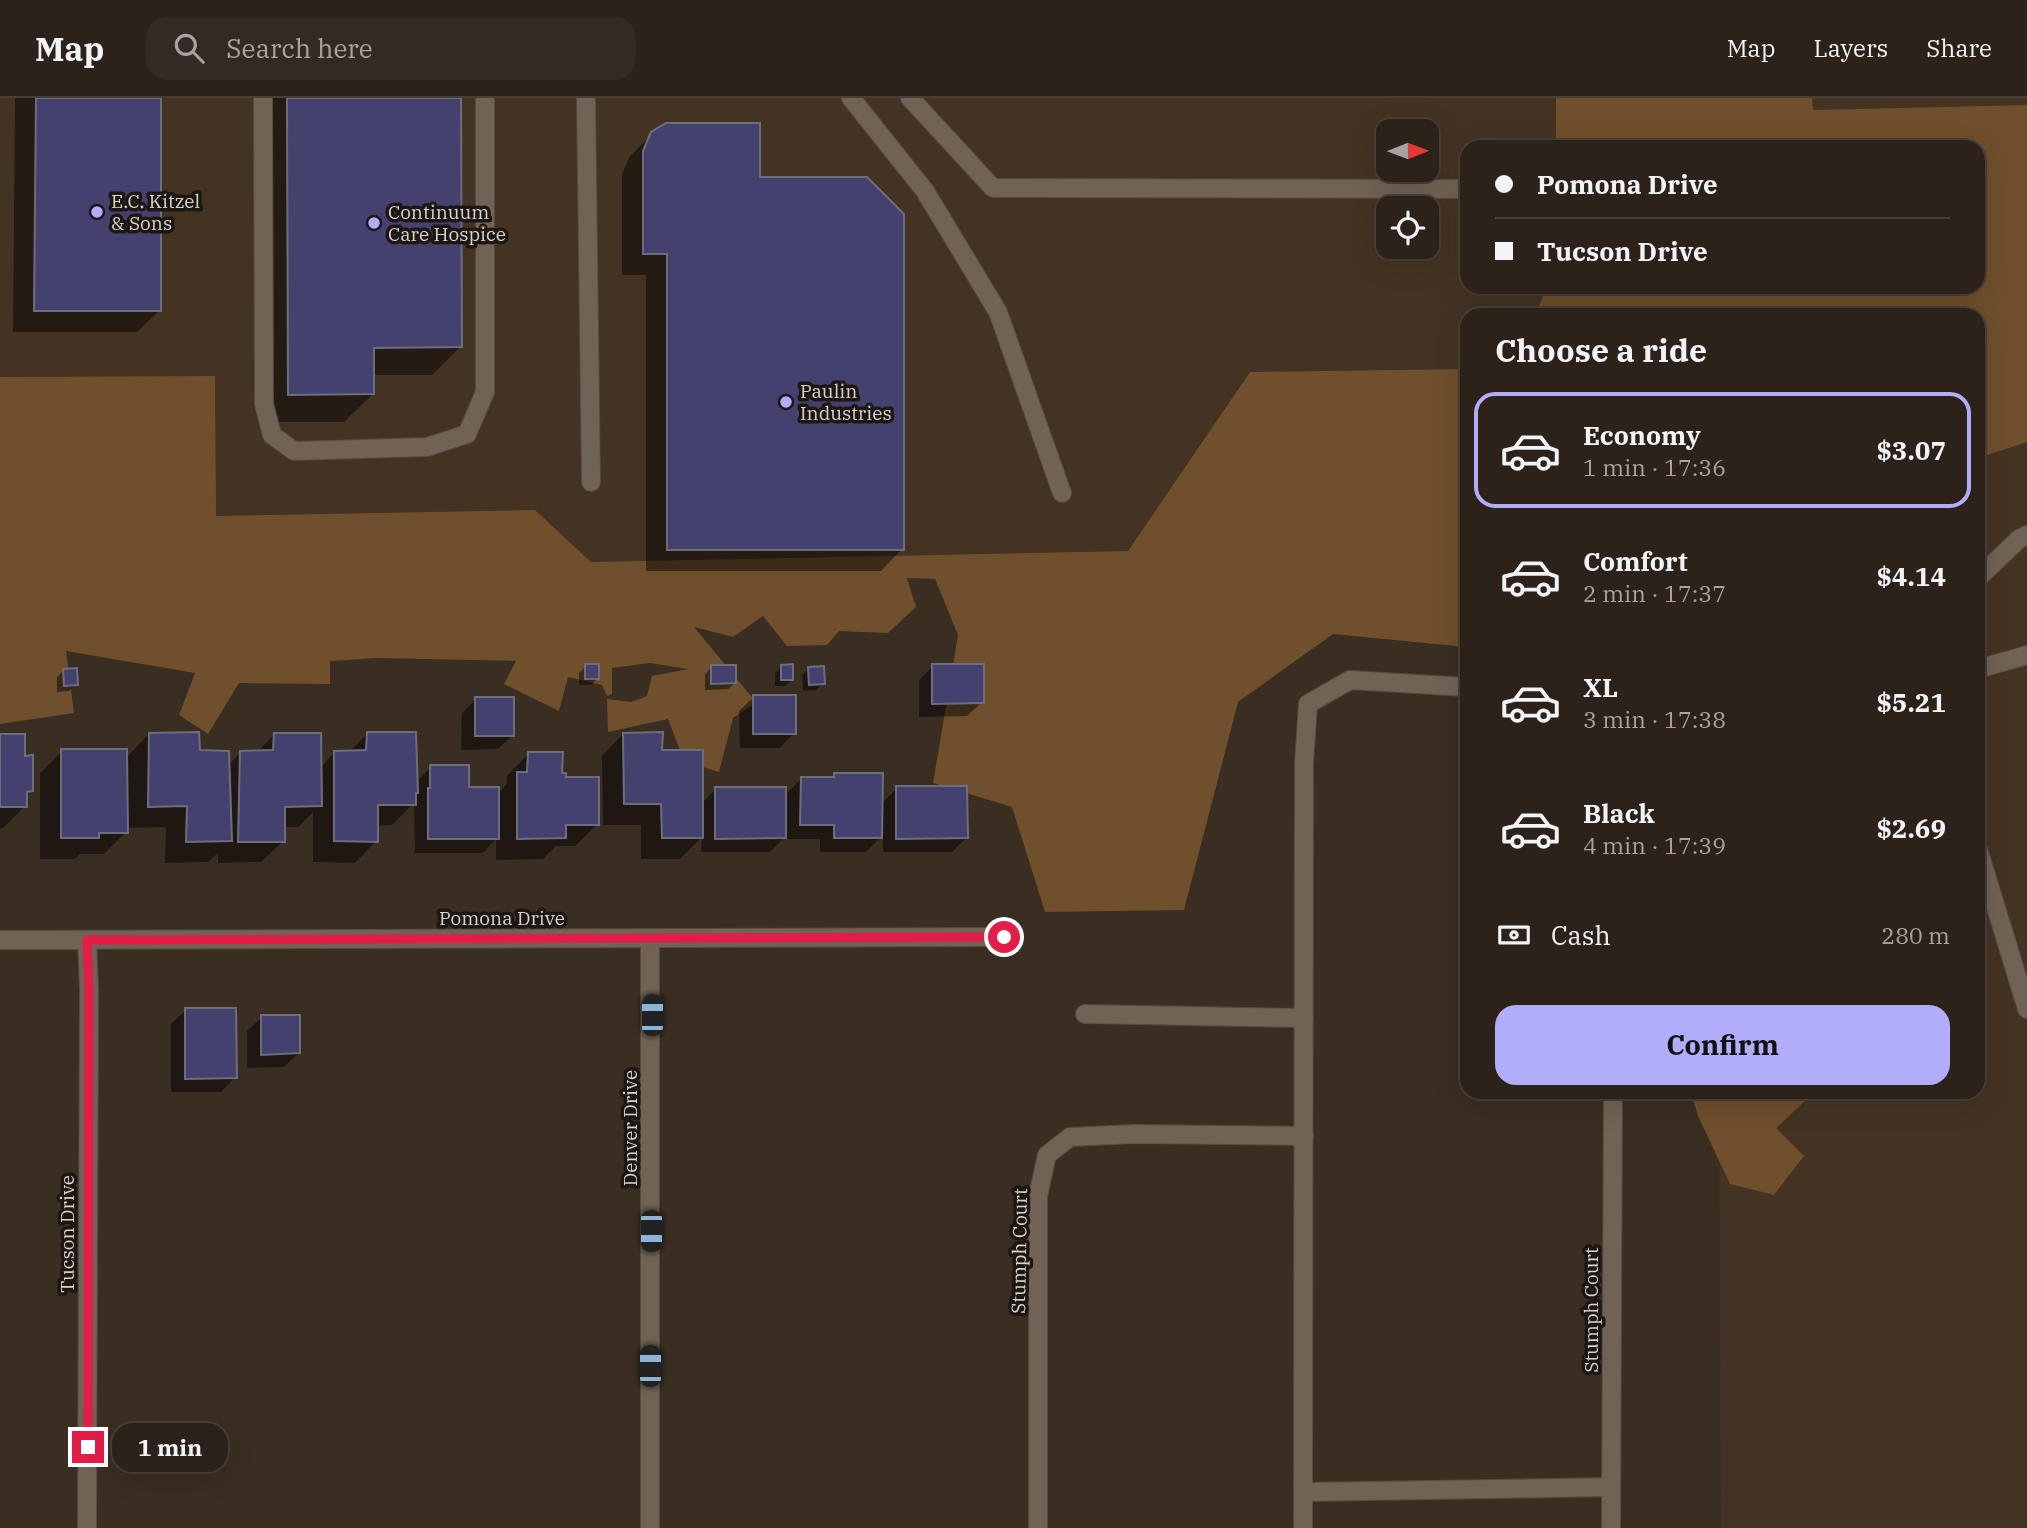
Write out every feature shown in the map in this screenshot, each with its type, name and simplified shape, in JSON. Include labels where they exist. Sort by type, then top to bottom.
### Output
[{"type":"street","points":[[263,98],[264,404],[272,435],[294,451],[427,447],[467,434],[485,391],[485,98]]},
{"type":"street","points":[[586,98],[592,482]]},
{"type":"street","points":[[851,98],[925,191],[999,312],[1062,493]]},
{"type":"street","points":[[910,98],[993,188],[1460,189]]},
{"type":"street","points":[[1985,571],[2019,539],[2027,535]]},
{"type":"street","points":[[1985,667],[2027,655]]},
{"type":"street","points":[[1303,1528],[1304,776],[1308,704],[1350,680],[1460,687]]},
{"type":"street","points":[[1985,872],[2027,1009]]},
{"type":"street","name":"Pomona Drive","points":[[0,940],[1004,937]]},
{"type":"street","name":"Denver Drive","points":[[650,938],[650,1528]]},
{"type":"street","name":"Tucson Drive","points":[[87,940],[87,1528]]},
{"type":"street","points":[[1085,1014],[1304,1018]]},
{"type":"street","name":"Stumph Court","points":[[1611,1528],[1613,1099]]},
{"type":"street","name":"Stumph Court","points":[[1038,1528],[1038,1196],[1047,1156],[1070,1138],[1134,1134],[1304,1136]]},
{"type":"street","points":[[1303,1492],[1611,1487]]},
{"type":"shaded area","points":[[0,98],[1556,98],[1556,140],[1460,140],[1460,294],[1544,294],[1538,308],[1460,308],[1460,369],[1250,372],[1128,551],[591,562],[535,510],[216,516],[215,376],[0,377]]},
{"type":"shaded area","points":[[1556,98],[1812,98],[1813,110],[2027,105],[2027,442],[1985,456],[1985,308],[1538,308],[1544,294],[1985,294],[1985,140],[1556,140]]},
{"type":"shaded area","points":[[1812,98],[2027,98],[2027,105],[1812,110]]},
{"type":"shaded area","points":[[2027,231],[2027,1528],[1721,1528],[1719,1099],[1985,1099],[1985,308],[1978,308],[1978,294],[1985,294],[1985,279]]},
{"type":"shaded area","points":[[1460,369],[1460,646],[1333,634],[1238,702],[1184,910],[1045,912],[1012,807],[933,783],[958,635],[935,579],[907,578],[916,607],[888,633],[839,631],[827,645],[787,646],[763,616],[733,637],[694,627],[756,702],[733,718],[719,772],[684,761],[668,719],[608,732],[607,699],[631,702],[647,696],[652,676],[688,669],[650,663],[612,668],[612,694],[607,696],[602,685],[568,677],[559,711],[504,684],[516,661],[377,658],[330,661],[330,684],[239,683],[208,734],[179,715],[195,673],[66,651],[74,713],[0,724],[0,377],[215,376],[216,516],[535,510],[591,562],[1128,551],[1250,372]]},
{"type":"shaded area","points":[[1693,1099],[1807,1099],[1776,1128],[1804,1156],[1774,1195],[1730,1184],[1698,1116]]},
{"type":"building","name":"E.C. Kitzel & Sons","points":[[36,98],[161,98],[161,311],[34,311]]},
{"type":"building","name":"Continuum Care Hospice","points":[[287,98],[461,98],[462,347],[374,348],[374,394],[288,395]]},
{"type":"building","name":"Paulin Industries","points":[[666,123],[760,123],[760,177],[867,177],[904,214],[904,550],[667,550],[667,254],[643,254],[643,151],[651,132]]},
{"type":"building","points":[[585,664],[599,664],[599,679],[585,679]]},
{"type":"building","points":[[793,664],[793,680],[781,680],[781,665]]},
{"type":"building","points":[[932,664],[984,664],[984,703],[932,704]]},
{"type":"building","points":[[711,665],[736,665],[736,683],[711,684]]},
{"type":"building","points":[[824,666],[825,684],[809,685],[808,667]]},
{"type":"building","points":[[77,668],[78,685],[64,686],[63,669]]},
{"type":"building","points":[[753,695],[796,695],[796,734],[753,734]]},
{"type":"building","points":[[475,697],[514,697],[514,736],[475,736]]},
{"type":"building","points":[[199,732],[200,750],[229,751],[232,841],[186,842],[187,806],[148,807],[149,733]]},
{"type":"building","points":[[367,732],[416,732],[416,805],[378,805],[378,842],[334,841],[334,751],[366,750]]},
{"type":"building","points":[[663,732],[662,750],[703,750],[703,838],[662,838],[661,804],[624,804],[623,733]]},
{"type":"building","points":[[274,733],[321,733],[322,806],[285,807],[285,842],[238,842],[240,751],[273,750]]},
{"type":"building","points":[[0,734],[25,734],[25,756],[33,755],[33,791],[27,792],[27,807],[0,807]]},
{"type":"building","points":[[61,749],[127,749],[128,833],[99,833],[99,838],[61,838]]},
{"type":"building","points":[[528,752],[563,752],[562,773],[566,773],[566,777],[599,777],[599,825],[566,825],[566,838],[517,839],[517,772],[527,772]]},
{"type":"building","points":[[430,765],[469,765],[469,787],[499,787],[499,839],[428,839]]},
{"type":"building","points":[[834,773],[883,773],[882,838],[834,838],[834,825],[800,825],[801,777],[834,777]]},
{"type":"building","points":[[896,786],[967,786],[968,838],[896,839]]},
{"type":"building","points":[[715,787],[786,787],[786,838],[715,839]]},
{"type":"building","points":[[185,1008],[236,1008],[237,1078],[185,1079]]},
{"type":"building","points":[[261,1015],[300,1015],[300,1053],[261,1055]]},
{"type":"place","name":"E.C. Kitzel & Sons","points":[[97,212]]},
{"type":"place","name":"Continuum Care Hospice","points":[[374,223]]},
{"type":"place","name":"Paulin Industries","points":[[786,402]]},
{"type":"route","points":[[88,1447],[87,940],[1004,937]]}]
